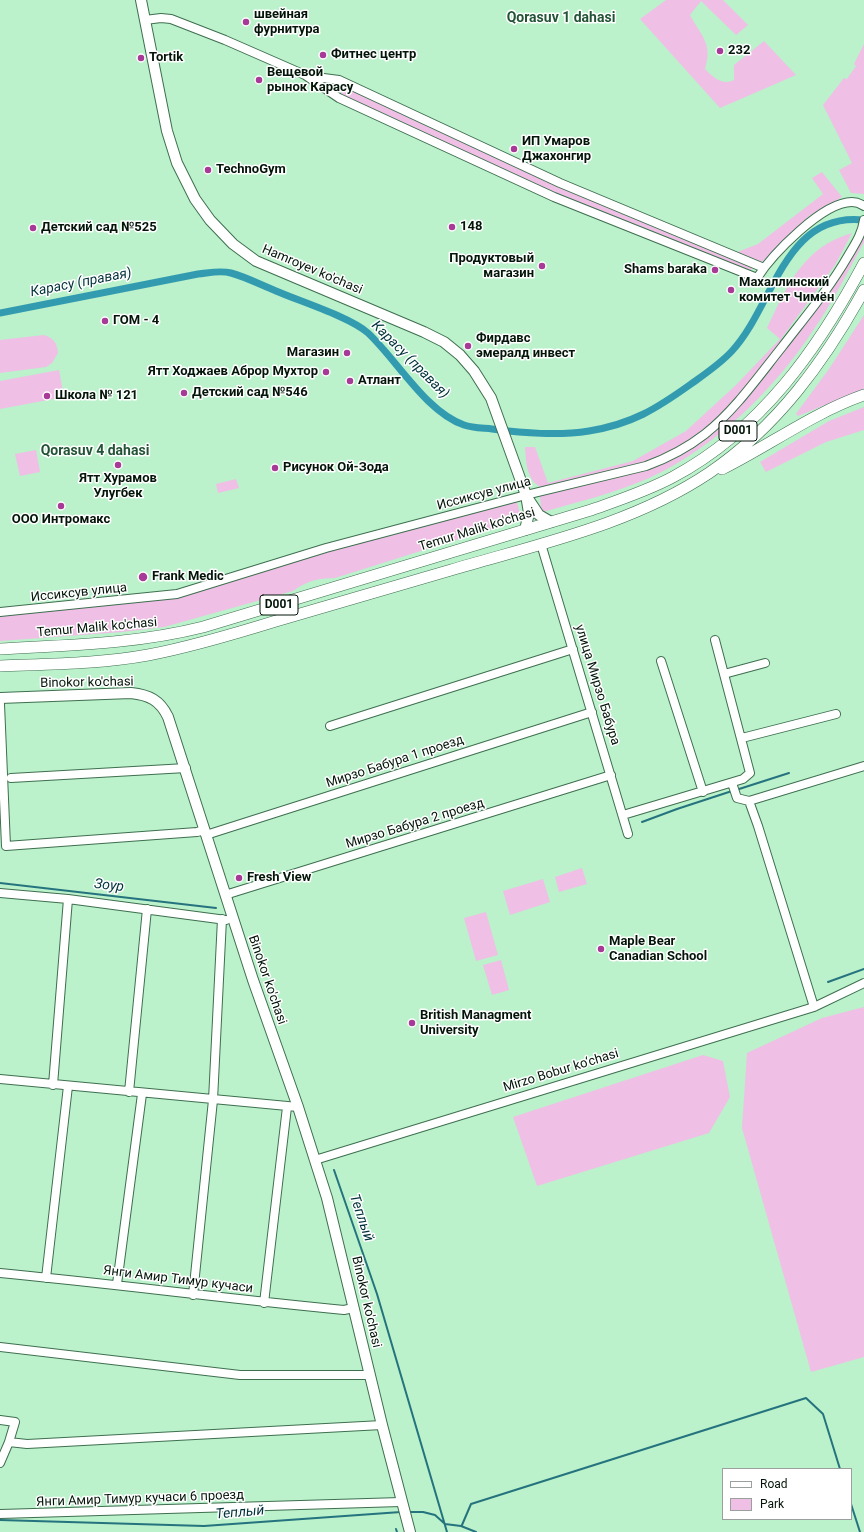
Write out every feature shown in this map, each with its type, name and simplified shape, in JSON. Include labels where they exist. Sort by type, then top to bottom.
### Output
[{"type":"highway","name":"Temur Malik ko'chasi","points":[[0,649],[128,642],[173,635],[232,619],[551,522],[619,500],[660,483],[698,462],[733,436],[765,406],[800,366],[830,323],[864,263]]},
{"type":"highway","name":"D001","points":[[0,666],[117,660],[176,649],[541,544],[614,520],[657,503],[684,488],[734,453],[789,402],[827,353],[864,290]]},
{"type":"highway","points":[[684,488],[748,456],[805,421],[844,402],[864,395]]},
{"type":"main road","name":"Hamroyev ko'chasi","points":[[141,0],[172,150],[190,190],[215,226],[239,249],[265,266],[424,332],[444,342],[463,358],[480,379],[491,398],[503,429],[526,495],[529,513],[525,530]]},
{"type":"main road","name":"Hamroyev ko'chasi","points":[[526,495],[539,515],[551,522]]},
{"type":"main road","name":"Binokor ko'chasi","points":[[0,698],[111,693],[145,695],[156,700],[166,713],[186,768],[234,923],[298,1107],[334,1223],[382,1426],[410,1532]]},
{"type":"street","points":[[145,20],[161,18],[171,19],[305,75],[339,98],[554,197],[757,278],[764,268],[801,229],[824,213],[837,206],[852,202],[864,206]]},
{"type":"street","points":[[305,75],[339,80],[560,183],[764,268]]},
{"type":"street","name":"Иссиксув улица","points":[[0,612],[177,594],[326,548],[526,495],[646,466],[677,453],[707,433],[750,387],[814,307],[839,270],[862,231],[864,220]]},
{"type":"street","name":"улица Мирзо Бабура","points":[[541,544],[628,834]]},
{"type":"street","points":[[623,815],[732,783],[746,778],[750,773],[715,640]]},
{"type":"street","points":[[330,726],[573,649]]},
{"type":"street","points":[[661,661],[703,792]]},
{"type":"street","points":[[724,674],[765,663]]},
{"type":"street","points":[[0,704],[2,812]]},
{"type":"street","name":"Мирзо Бабура 1 проезд","points":[[2,812],[6,846],[205,832],[592,712]]},
{"type":"street","points":[[742,738],[836,714]]},
{"type":"street","points":[[732,783],[737,798],[748,801],[864,766]]},
{"type":"street","points":[[11,778],[186,768]]},
{"type":"street","name":"Мирзо Бабура 2 проезд","points":[[225,895],[611,776]]},
{"type":"street","points":[[748,801],[758,826],[814,1006]]},
{"type":"street","points":[[0,893],[147,909],[222,919],[234,923]]},
{"type":"street","points":[[53,1085],[68,900]]},
{"type":"street","points":[[129,1092],[147,909]]},
{"type":"street","points":[[193,1295],[213,1100],[222,919]]},
{"type":"street","name":"Mirzo Bobur ko‘chasi","points":[[315,1160],[814,1006],[864,983]]},
{"type":"street","points":[[0,1079],[142,1094],[298,1107]]},
{"type":"street","points":[[46,1278],[68,1086]]},
{"type":"street","points":[[117,1284],[142,1094]]},
{"type":"street","points":[[264,1303],[287,1107]]},
{"type":"street","name":"Янги Амир Тимур кучаси","points":[[0,1273],[117,1284],[264,1303],[344,1310],[353,1308]]},
{"type":"street","points":[[0,1347],[240,1375],[370,1375]]},
{"type":"street","points":[[0,1420],[15,1422],[9,1442],[0,1463]]},
{"type":"street","points":[[9,1442],[27,1444],[382,1426]]},
{"type":"street","name":"Янги Амир Тимур кучаси 6 проезд","points":[[0,1514],[402,1504]]},
{"type":"green space","name":"232","points":[[666,0],[723,0],[748,25],[736,35],[701,1],[690,15],[702,34],[707,46],[708,53],[705,69],[718,80],[730,82],[734,80],[734,65],[764,41],[796,75],[720,108],[640,19]]},
{"type":"green space","points":[[864,44],[864,194],[851,193],[839,170],[852,163],[823,105],[844,78],[847,79],[856,66],[854,64]]},
{"type":"green space","points":[[346,83],[517,163],[754,264],[749,274],[554,197],[339,98]]},
{"type":"green space","points":[[822,172],[842,197],[809,216],[761,263],[735,253],[758,244],[823,194],[812,178]]},
{"type":"green space","points":[[852,233],[835,265],[781,339],[786,344],[862,236],[864,236],[864,242],[828,308],[781,374],[742,415],[697,450],[674,465],[649,478],[610,493],[543,512],[539,486],[529,474],[525,447],[535,447],[548,483],[633,461],[686,431],[736,385],[780,339],[767,328],[790,283],[809,258],[835,239]]},
{"type":"green space","points":[[864,315],[864,389],[798,416],[796,414],[829,369]]},
{"type":"green space","points":[[44,335],[53,339],[57,346],[58,353],[52,363],[46,367],[0,373],[0,340]]},
{"type":"green space","points":[[59,370],[64,397],[0,409],[0,381]]},
{"type":"green space","points":[[864,407],[864,430],[826,442],[766,472],[760,462],[829,421]]},
{"type":"green space","points":[[36,450],[40,472],[20,476],[15,454]]},
{"type":"green space","points":[[236,479],[239,488],[218,493],[216,484]]},
{"type":"green space","points":[[507,500],[517,502],[521,518],[513,522],[335,578],[313,581],[293,591],[164,627],[122,632],[0,641],[0,614],[159,597]]},
{"type":"green space","points":[[582,868],[587,884],[559,892],[555,877]]},
{"type":"green space","points":[[543,879],[550,902],[510,915],[503,891]]},
{"type":"green space","points":[[486,912],[498,955],[476,961],[464,918]]},
{"type":"green space","points":[[501,960],[509,990],[492,995],[483,965]]},
{"type":"green space","points":[[864,1007],[864,1357],[811,1372],[742,1128],[747,1053],[822,1018]]},
{"type":"green space","points":[[703,1055],[723,1061],[730,1097],[709,1133],[537,1186],[513,1117]]},
{"type":"waterway","name":"Карасу (правая)","points":[[0,313],[198,274],[227,272],[324,310],[360,327],[379,344],[413,384],[437,409],[464,425],[528,433],[577,433],[604,428],[631,420],[655,408],[707,373],[732,351],[746,332],[784,265],[798,246],[816,230],[837,221],[864,220]]},
{"type":"waterway","points":[[736,790],[789,773]]},
{"type":"waterway","points":[[642,822],[732,791]]},
{"type":"waterway","name":"Зоур","points":[[0,883],[216,908]]},
{"type":"waterway","points":[[828,982],[864,969]]},
{"type":"waterway","points":[[334,1170],[377,1294],[447,1532]]},
{"type":"waterway","points":[[462,1525],[471,1504],[806,1398],[823,1414],[840,1468]]},
{"type":"waterway","points":[[852,1507],[860,1532]]},
{"type":"waterway","name":"Теплый","points":[[0,1520],[204,1526],[401,1512]]},
{"type":"waterway","name":"Теплый","points":[[409,1512],[423,1512],[435,1515],[445,1524],[461,1526],[476,1532]]},
{"type":"place","name":"швейная фурнитура","points":[[246,22]]},
{"type":"place","name":"232","points":[[720,51]]},
{"type":"place","name":"Фитнес центр","points":[[323,55]]},
{"type":"place","name":"Tortik","points":[[141,58]]},
{"type":"place","name":"Вещевой рынок Карасу","points":[[259,80]]},
{"type":"place","name":"ИП Умаров Джахонгир","points":[[514,149]]},
{"type":"place","name":"TechnoGym","points":[[208,170]]},
{"type":"place","name":"148","points":[[452,227]]},
{"type":"place","name":"Детский сад №525","points":[[33,228]]},
{"type":"place","name":"Продуктовый магазин","points":[[542,266]]},
{"type":"place","name":"Shams baraka","points":[[715,270]]},
{"type":"place","name":"Махаллинский комитет Чимён","points":[[731,290]]},
{"type":"place","name":"ГОМ - 4","points":[[105,321]]},
{"type":"place","name":"Фирдавс эмералд инвест","points":[[468,346]]},
{"type":"place","name":"Магазин","points":[[347,353]]},
{"type":"place","name":"Ятт Ходжаев Аброр Мухтор","points":[[326,372]]},
{"type":"place","name":"Атлант","points":[[350,381]]},
{"type":"place","name":"Детский сад №546","points":[[184,393]]},
{"type":"place","name":"Школа № 121","points":[[47,396]]},
{"type":"place","name":"Ятт Хурамов Улугбек","points":[[118,465]]},
{"type":"place","name":"Рисунок Ой-Зода","points":[[275,468]]},
{"type":"place","name":"ООО Интромакс","points":[[61,506]]},
{"type":"place","name":"Frank Medic","points":[[143,577]]},
{"type":"place","name":"Fresh View","points":[[239,878]]},
{"type":"place","name":"Maple Bear Canadian School","points":[[601,949]]},
{"type":"place","name":"British Managment University","points":[[412,1023]]},
{"type":"district","name":"Qorasuv 1 dahasi","points":[[561,18]]},
{"type":"district","name":"Qorasuv 4 dahasi","points":[[95,451]]}]
